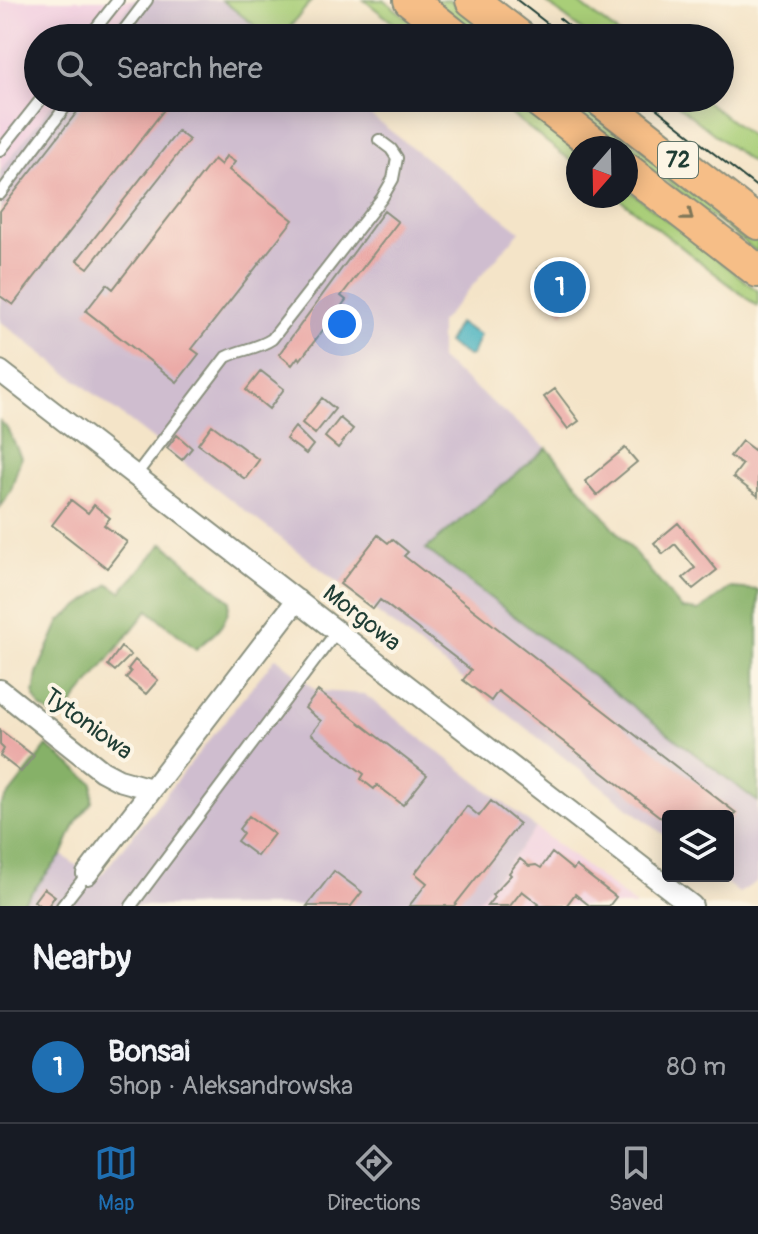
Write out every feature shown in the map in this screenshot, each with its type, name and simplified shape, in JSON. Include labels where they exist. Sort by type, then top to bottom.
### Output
[{"type":"main road","points":[[410,0],[440,24]]},
{"type":"main road","points":[[472,0],[503,24]]},
{"type":"main road","points":[[553,112],[584,136]]},
{"type":"main road","name":"72","points":[[616,112],[758,223]]},
{"type":"main road","name":"72","points":[[638,178],[758,271]]},
{"type":"street","name":"Morgowa","points":[[0,371],[692,906]]},
{"type":"street","points":[[87,874],[297,600]]},
{"type":"street","name":"Tytoniowa","points":[[0,690],[102,771],[119,780],[151,789]]},
{"type":"lane","points":[[99,24],[118,0]]},
{"type":"lane","points":[[129,24],[147,0]]},
{"type":"lane","points":[[0,151],[31,112]]},
{"type":"lane","points":[[0,194],[62,112]]},
{"type":"lane","points":[[135,476],[226,357],[240,350],[258,348],[272,339],[382,198],[397,168],[397,158],[379,140]]},
{"type":"lane","points":[[131,906],[337,631]]},
{"type":"lane","points":[[62,906],[87,874]]},
{"type":"shaded area","points":[[0,0],[134,0],[115,24],[24,24],[24,112],[46,112],[0,171]]},
{"type":"shaded area","points":[[134,0],[222,0],[253,24],[115,24]]},
{"type":"shaded area","points":[[46,112],[366,112],[520,231],[440,323],[440,359],[547,448],[426,549],[758,802],[758,881],[739,893],[725,882],[734,882],[734,810],[662,810],[662,833],[0,321],[0,171]]},
{"type":"shaded area","points":[[276,657],[318,691],[364,694],[536,828],[474,906],[20,906],[62,855],[97,880]]},
{"type":"shaded area","points":[[536,828],[637,906],[474,906]]},
{"type":"green space","points":[[222,0],[312,0],[292,24],[253,24]]},
{"type":"green space","points":[[364,0],[384,0],[414,24],[395,24]]},
{"type":"green space","points":[[433,0],[450,0],[481,24],[464,24]]},
{"type":"green space","points":[[543,0],[575,0],[606,24],[574,24]]},
{"type":"green space","points":[[508,112],[527,112],[566,143],[566,157]]},
{"type":"green space","points":[[577,112],[594,112],[625,136],[608,136]]},
{"type":"green space","points":[[686,112],[720,112],[758,142],[758,168]]},
{"type":"green space","points":[[638,146],[758,240],[758,253],[638,160]]},
{"type":"green space","points":[[638,197],[758,291],[758,307],[631,208],[638,208]]},
{"type":"green space","points":[[0,421],[7,428],[21,457],[11,490],[0,507]]},
{"type":"green space","points":[[547,448],[682,609],[699,611],[730,588],[758,590],[758,802],[426,549]]},
{"type":"green space","points":[[163,543],[230,601],[219,629],[196,649],[148,610],[60,720],[40,707],[34,695],[37,673],[60,621],[109,584],[121,592]]},
{"type":"green space","points":[[47,746],[93,783],[92,802],[76,822],[62,855],[20,906],[0,906],[0,806]]},
{"type":"water","points":[[458,323],[480,335],[472,355],[468,356],[447,343]]},
{"type":"building","points":[[77,112],[162,112],[13,305],[0,296],[0,211]]},
{"type":"building","points":[[178,131],[189,140],[88,268],[77,260]]},
{"type":"building","points":[[226,156],[235,162],[229,170],[293,220],[192,349],[199,354],[177,382],[86,311],[107,284],[113,289],[214,159],[221,165]]},
{"type":"building","points":[[384,211],[398,222],[341,296],[346,300],[300,360],[298,357],[292,365],[279,354]]},
{"type":"building","points":[[549,260],[556,270],[562,265],[580,288],[575,292],[580,299],[562,313],[538,283],[545,278],[538,269]]},
{"type":"building","points":[[261,371],[284,389],[269,409],[246,390]]},
{"type":"building","points":[[555,389],[579,421],[568,429],[544,397]]},
{"type":"building","points":[[322,398],[335,409],[315,434],[302,423]]},
{"type":"building","points":[[340,418],[353,429],[338,448],[325,437]]},
{"type":"building","points":[[212,425],[259,460],[245,479],[198,444]]},
{"type":"building","points":[[295,427],[313,445],[306,454],[286,439]]},
{"type":"building","points":[[177,435],[192,448],[182,460],[167,448]]},
{"type":"building","points":[[742,441],[754,450],[758,444],[758,496],[733,477],[742,465],[730,456]]},
{"type":"building","points":[[625,448],[637,462],[597,495],[585,481]]},
{"type":"building","points":[[71,500],[88,513],[94,505],[110,518],[104,525],[127,542],[107,568],[52,525]]},
{"type":"building","points":[[678,523],[717,570],[693,589],[683,578],[695,568],[675,544],[663,554],[654,543]]},
{"type":"building","points":[[378,535],[388,543],[392,539],[408,552],[404,556],[732,810],[662,810],[662,818],[498,691],[491,701],[463,680],[471,670],[380,600],[373,609],[340,584]]},
{"type":"building","points":[[121,647],[131,655],[115,671],[108,665]]},
{"type":"building","points":[[135,660],[158,680],[146,694],[126,678]]},
{"type":"building","points":[[318,691],[427,775],[403,805],[377,785],[374,789],[361,779],[364,774],[311,734],[321,721],[305,708]]},
{"type":"building","points":[[0,730],[34,756],[21,772],[0,756],[4,749],[0,745]]},
{"type":"building","points":[[491,801],[519,824],[454,906],[409,906],[427,883],[415,873],[467,806],[479,816]]},
{"type":"building","points":[[249,816],[274,834],[257,856],[237,841],[243,833],[239,829]]},
{"type":"building","points":[[552,853],[573,870],[576,866],[616,897],[609,906],[590,906],[575,894],[566,906],[537,906],[539,904],[522,891],[510,906],[487,906],[520,859],[529,866],[541,868]]},
{"type":"building","points":[[334,871],[362,892],[351,906],[307,906]]},
{"type":"building","points":[[44,888],[55,896],[48,906],[40,906],[34,901]]},
{"type":"tram line","points":[[517,0],[548,24]]},
{"type":"tram line","points":[[559,18],[566,24]]},
{"type":"tram line","points":[[661,112],[758,188]]},
{"type":"place","name":"Bonsai","points":[[560,287]]}]
